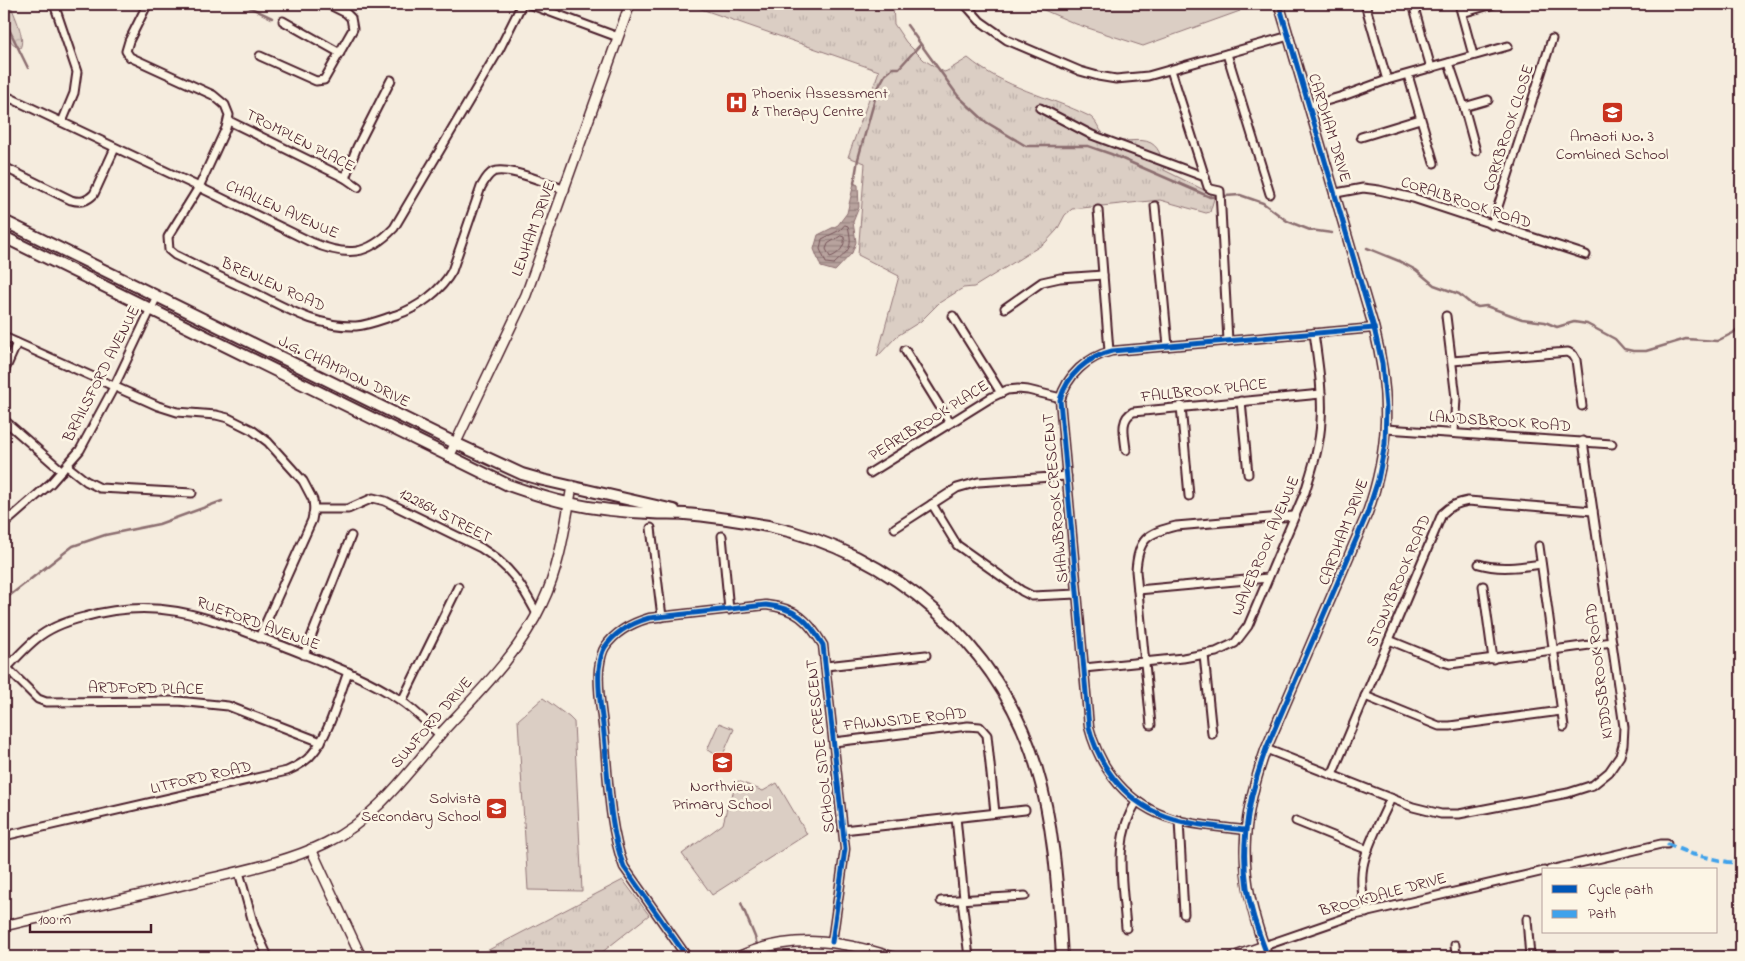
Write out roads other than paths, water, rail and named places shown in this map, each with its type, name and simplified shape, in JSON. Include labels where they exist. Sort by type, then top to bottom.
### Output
[{"type":"main road","name":"J.G. CHAMPION DRIVE","points":[[4,221],[455,443],[522,474],[661,506],[684,514]]},
{"type":"main road","name":"J.G. CHAMPION DRIVE","points":[[4,237],[508,485],[569,504],[652,513],[684,514],[768,526],[824,542],[853,554],[887,573],[937,611],[964,639],[996,681],[1012,707],[1037,767],[1049,822],[1062,957]]},
{"type":"street","points":[[54,4],[77,72],[74,93],[62,122]]},
{"type":"street","points":[[260,56],[321,81],[326,78],[353,29],[351,18],[346,13],[328,4]]},
{"type":"street","name":"CHALLEN AVENUE","points":[[4,95],[327,249],[352,252],[375,245],[394,228],[487,71],[522,4]]},
{"type":"street","points":[[529,4],[618,37]]},
{"type":"street","name":"LENHAM DRIVE","points":[[448,457],[526,295],[630,4]]},
{"type":"street","points":[[965,4],[980,21],[1007,40],[1080,71],[1116,79],[1148,76],[1289,36]]},
{"type":"street","name":"CARDHAM DRIVE","points":[[1264,946],[1253,917],[1246,869],[1245,830],[1252,794],[1266,750],[1367,514],[1378,480],[1386,429],[1384,370],[1374,328],[1336,193],[1279,4]]},
{"type":"street","points":[[1365,4],[1386,80]]},
{"type":"street","points":[[1413,4],[1431,68]]},
{"type":"street","points":[[1459,4],[1473,55]]},
{"type":"street","points":[[1462,13],[1493,4]]},
{"type":"street","name":"TROMPLEN PLACE","points":[[146,7],[129,41],[126,51],[130,57],[213,95],[228,110],[229,121],[199,187]]},
{"type":"street","points":[[283,21],[340,53]]},
{"type":"street","name":"CORKBROOK CLOSE","points":[[1492,225],[1552,39]]},
{"type":"street","points":[[1309,106],[1386,80],[1508,46]]},
{"type":"street","points":[[1227,54],[1270,194]]},
{"type":"street","points":[[1449,63],[1476,150]]},
{"type":"street","points":[[1171,70],[1208,187],[1211,190],[1220,191],[1228,341]]},
{"type":"street","points":[[1408,75],[1434,163]]},
{"type":"street","points":[[345,178],[357,147],[391,80]]},
{"type":"street","points":[[1464,107],[1488,100]]},
{"type":"street","points":[[1040,108],[1092,135],[1205,177]]},
{"type":"street","points":[[1361,137],[1420,119]]},
{"type":"street","name":"TROMPLEN PLACE","points":[[229,121],[345,178],[358,187]]},
{"type":"street","points":[[4,167],[71,200],[82,202],[88,200],[94,194],[115,148]]},
{"type":"street","name":"BRENLEN ROAD","points":[[199,187],[168,237],[167,245],[172,253],[310,320],[356,326],[404,312],[418,305],[440,288],[447,280],[462,247],[481,187],[490,174],[501,170],[509,171],[565,190]]},
{"type":"street","name":"CORALBROOK ROAD","points":[[1336,193],[1364,188],[1413,198],[1586,255]]},
{"type":"street","points":[[1155,206],[1168,346]]},
{"type":"street","points":[[1098,210],[1109,351]]},
{"type":"street","points":[[1005,308],[1042,282],[1060,278],[1103,275]]},
{"type":"street","name":"BRAILSFORD AVENUE","points":[[4,524],[64,469],[80,450],[114,387],[157,296]]},
{"type":"street","points":[[953,316],[1000,393]]},
{"type":"street","points":[[1446,316],[1456,398],[1454,432]]},
{"type":"street","name":"SHAWBROOK CRESCENT","points":[[1245,830],[1179,820],[1154,811],[1137,801],[1118,784],[1106,770],[1093,741],[1089,727],[1077,594],[1061,398],[1063,389],[1079,369],[1092,359],[1109,351],[1374,328]]},
{"type":"street","name":"WAVEBROOK AVENUE","points":[[1084,668],[1204,655],[1226,648],[1242,635],[1248,626],[1305,492],[1318,446],[1321,421],[1321,394],[1314,334]]},
{"type":"street","points":[[4,337],[158,406],[183,413],[216,415],[228,418],[252,430],[268,442],[303,481],[313,500],[314,509],[308,530],[259,638]]},
{"type":"street","points":[[4,372],[17,343]]},
{"type":"street","points":[[905,350],[950,423]]},
{"type":"street","points":[[1452,361],[1568,352],[1576,360],[1582,406]]},
{"type":"street","name":"PEARLBROOK PLACE","points":[[870,473],[1007,390],[1023,389],[1061,398]]},
{"type":"street","name":"FALLBROOK PLACE","points":[[1126,450],[1124,422],[1128,414],[1133,412],[1321,394]]},
{"type":"street","points":[[1240,401],[1248,474]]},
{"type":"street","points":[[1181,406],[1189,496]]},
{"type":"street","points":[[4,420],[64,469],[100,488],[192,493]]},
{"type":"street","name":"LANDSBROOK ROAD","points":[[1386,429],[1454,432],[1612,444]]},
{"type":"street","name":"KIDDSBROOK ROAD","points":[[1266,750],[1413,807],[1441,814],[1459,814],[1568,793],[1593,785],[1608,772],[1620,756],[1624,727],[1583,441]]},
{"type":"street","points":[[895,528],[957,488],[978,482],[1067,476]]},
{"type":"street","name":"SUNFORD DRIVE","points":[[4,926],[239,872],[311,849],[338,837],[369,814],[387,797],[508,659],[537,614],[550,586],[558,560],[572,486]]},
{"type":"street","name":"122864 STREET","points":[[314,509],[348,509],[373,498],[385,501],[496,557],[512,573],[524,589],[537,614]]},
{"type":"street","name":"STONYBROOK ROAD","points":[[1332,775],[1442,514],[1449,507],[1460,502],[1593,511]]},
{"type":"street","points":[[932,504],[957,545],[1022,591],[1032,596],[1077,594]]},
{"type":"street","points":[[1151,725],[1136,571],[1139,550],[1149,535],[1157,530],[1176,526],[1294,516]]},
{"type":"street","points":[[651,528],[662,617]]},
{"type":"street","points":[[304,655],[351,536]]},
{"type":"street","points":[[722,536],[729,610]]},
{"type":"street","points":[[1539,546],[1564,727]]},
{"type":"street","points":[[1479,564],[1505,568],[1541,564]]},
{"type":"street","points":[[1138,590],[1268,578]]},
{"type":"street","points":[[1483,586],[1493,659]]},
{"type":"street","points":[[402,701],[458,587]]},
{"type":"street","name":"SCHOOL SIDE CRESCENT","points":[[688,957],[624,867],[619,855],[610,796],[599,683],[601,656],[605,647],[615,636],[636,622],[662,617],[766,605],[780,607],[795,613],[814,631],[823,645],[845,849],[832,942]]},
{"type":"street","name":"RUEFORD AVENUE","points":[[5,670],[37,638],[57,627],[95,614],[124,608],[179,610],[205,617],[348,672],[402,701],[440,735]]},
{"type":"street","points":[[1389,640],[1450,664],[1612,642]]},
{"type":"street","points":[[826,666],[926,655]]},
{"type":"street","points":[[1204,655],[1212,734]]},
{"type":"street","name":"ARDFORD PLACE","points":[[5,670],[38,699],[46,702],[178,701],[228,706],[321,742]]},
{"type":"street","name":"LITFORD ROAD","points":[[4,836],[247,782],[287,771],[300,765],[321,742],[348,672]]},
{"type":"street","points":[[1365,696],[1439,726],[1561,711]]},
{"type":"street","name":"FAWNSIDE ROAD","points":[[834,742],[968,726],[980,727],[987,736],[995,813]]},
{"type":"street","points":[[1366,913],[1361,884],[1362,867],[1391,798]]},
{"type":"street","points":[[1126,928],[1120,848],[1125,824],[1129,813],[1137,801]]},
{"type":"street","points":[[843,830],[1025,810]]},
{"type":"street","points":[[956,817],[969,957]]},
{"type":"street","points":[[1179,820],[1184,914]]},
{"type":"street","points":[[1296,822],[1368,850]]},
{"type":"street","points":[[1559,868],[1667,844]]},
{"type":"street","points":[[311,849],[361,957]]},
{"type":"street","name":"BROOKDALE DRIVE","points":[[1232,957],[1351,916],[1542,871]]},
{"type":"street","points":[[239,872],[254,926],[268,957]]},
{"type":"street","points":[[940,901],[1025,896]]},
{"type":"street","points":[[1527,919],[1530,957]]},
{"type":"street","points":[[738,957],[766,947],[799,942],[832,942],[890,957]]},
{"type":"street","points":[[1455,945],[1456,957]]},
{"type":"street","points":[[1264,946],[1268,957]]},
{"type":"water","points":[[854,183],[858,185],[859,207],[853,222],[856,242],[852,253],[835,271],[821,267],[814,249],[818,235],[838,225],[847,213]]},
{"type":"waterway","points":[[243,4],[272,18]]},
{"type":"waterway","points":[[4,19],[28,68]]},
{"type":"waterway","points":[[907,25],[958,96],[986,122],[1026,146],[1088,146],[1210,197],[1240,195],[1263,203],[1287,221],[1310,230],[1332,233]]},
{"type":"waterway","points":[[854,183],[858,159],[878,88],[885,75],[893,68],[899,68],[920,45]]},
{"type":"waterway","points":[[1367,248],[1416,270],[1434,285],[1459,294],[1478,307],[1486,306],[1522,319],[1545,322],[1557,327],[1574,322],[1587,324],[1615,339],[1624,349],[1633,351],[1646,351],[1686,339],[1717,341],[1733,333],[1741,326]]},
{"type":"waterway","points":[[4,600],[73,546],[105,535],[159,524],[222,501]]},
{"type":"waterway","points":[[741,903],[755,937],[760,957]]},
{"type":"place","name":"Phoenix Assessment & Therapy Centre","points":[[736,103]]},
{"type":"place","name":"Amaoti No. 3 Combined School","points":[[1612,113]]},
{"type":"place","name":"Northview Primary School","points":[[722,763]]},
{"type":"place","name":"Solvista Secondary School","points":[[497,808]]}]
